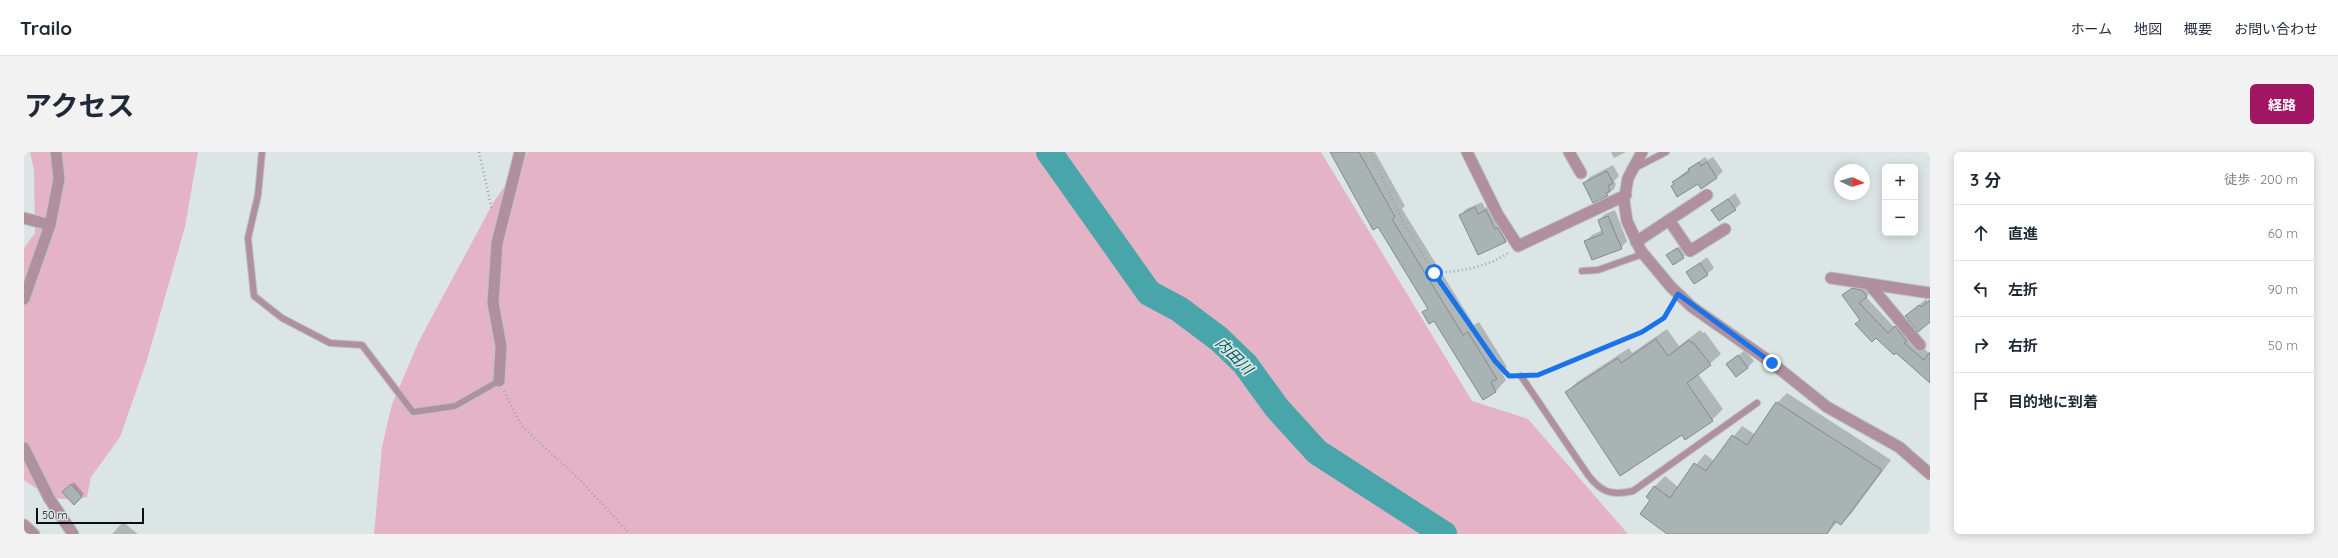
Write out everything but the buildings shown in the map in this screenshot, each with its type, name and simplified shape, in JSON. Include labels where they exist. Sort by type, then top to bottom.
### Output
[{"type":"street","points":[[24,299],[50,225],[59,180],[56,152]]},
{"type":"street","points":[[499,381],[501,346],[492,303],[497,250],[520,152]]},
{"type":"street","points":[[1467,152],[1498,215],[1518,246],[1626,195]]},
{"type":"street","points":[[1569,152],[1581,174]]},
{"type":"street","points":[[1642,152],[1628,178],[1626,195],[1627,221],[1643,254],[1678,294],[1772,363],[1827,407],[1899,447],[1930,474]]},
{"type":"street","points":[[1636,242],[1707,195]]},
{"type":"street","points":[[24,218],[50,225]]},
{"type":"street","points":[[1669,220],[1690,251],[1725,229]]},
{"type":"street","points":[[1831,278],[1930,293]]},
{"type":"street","points":[[1869,284],[1920,344]]},
{"type":"street","points":[[24,448],[49,498],[73,534]]},
{"type":"street","points":[[24,525],[34,534]]},
{"type":"lane","points":[[262,152],[258,195],[248,238],[254,296],[282,318],[330,343],[362,345],[413,412],[455,406],[499,381]]},
{"type":"lane","points":[[1633,169],[1666,152]]},
{"type":"lane","points":[[1582,271],[1598,270],[1643,254]]},
{"type":"lane","points":[[1521,376],[1596,487],[1606,492],[1623,493],[1633,491],[1757,403]]},
{"type":"path","points":[[479,152],[492,215]]},
{"type":"path","points":[[1370,152],[1403,222],[1434,273],[1495,361],[1509,376],[1538,375],[1642,332],[1664,318],[1678,294]]},
{"type":"path","points":[[1434,273],[1453,272],[1484,264],[1504,256],[1518,246]]},
{"type":"path","points":[[499,381],[521,425],[580,480],[630,534]]},
{"type":"shaded area","points":[[30,152],[198,152],[185,227],[147,360],[120,437],[91,477],[87,497],[77,499],[61,499],[54,497],[40,491],[24,480],[24,248],[35,233],[34,170]]},
{"type":"shaded area","points":[[528,152],[1321,152],[1472,401],[1528,419],[1628,534],[374,534],[382,447],[392,404],[419,341],[493,203]]},
{"type":"waterway","name":"内田川","points":[[1049,152],[1149,293],[1179,309],[1219,339],[1245,364],[1277,408],[1317,452],[1444,534]]},
{"type":"route","points":[[1434,273],[1495,361],[1509,376],[1538,375],[1642,332],[1664,318],[1678,294],[1692,307],[1772,363]]}]
